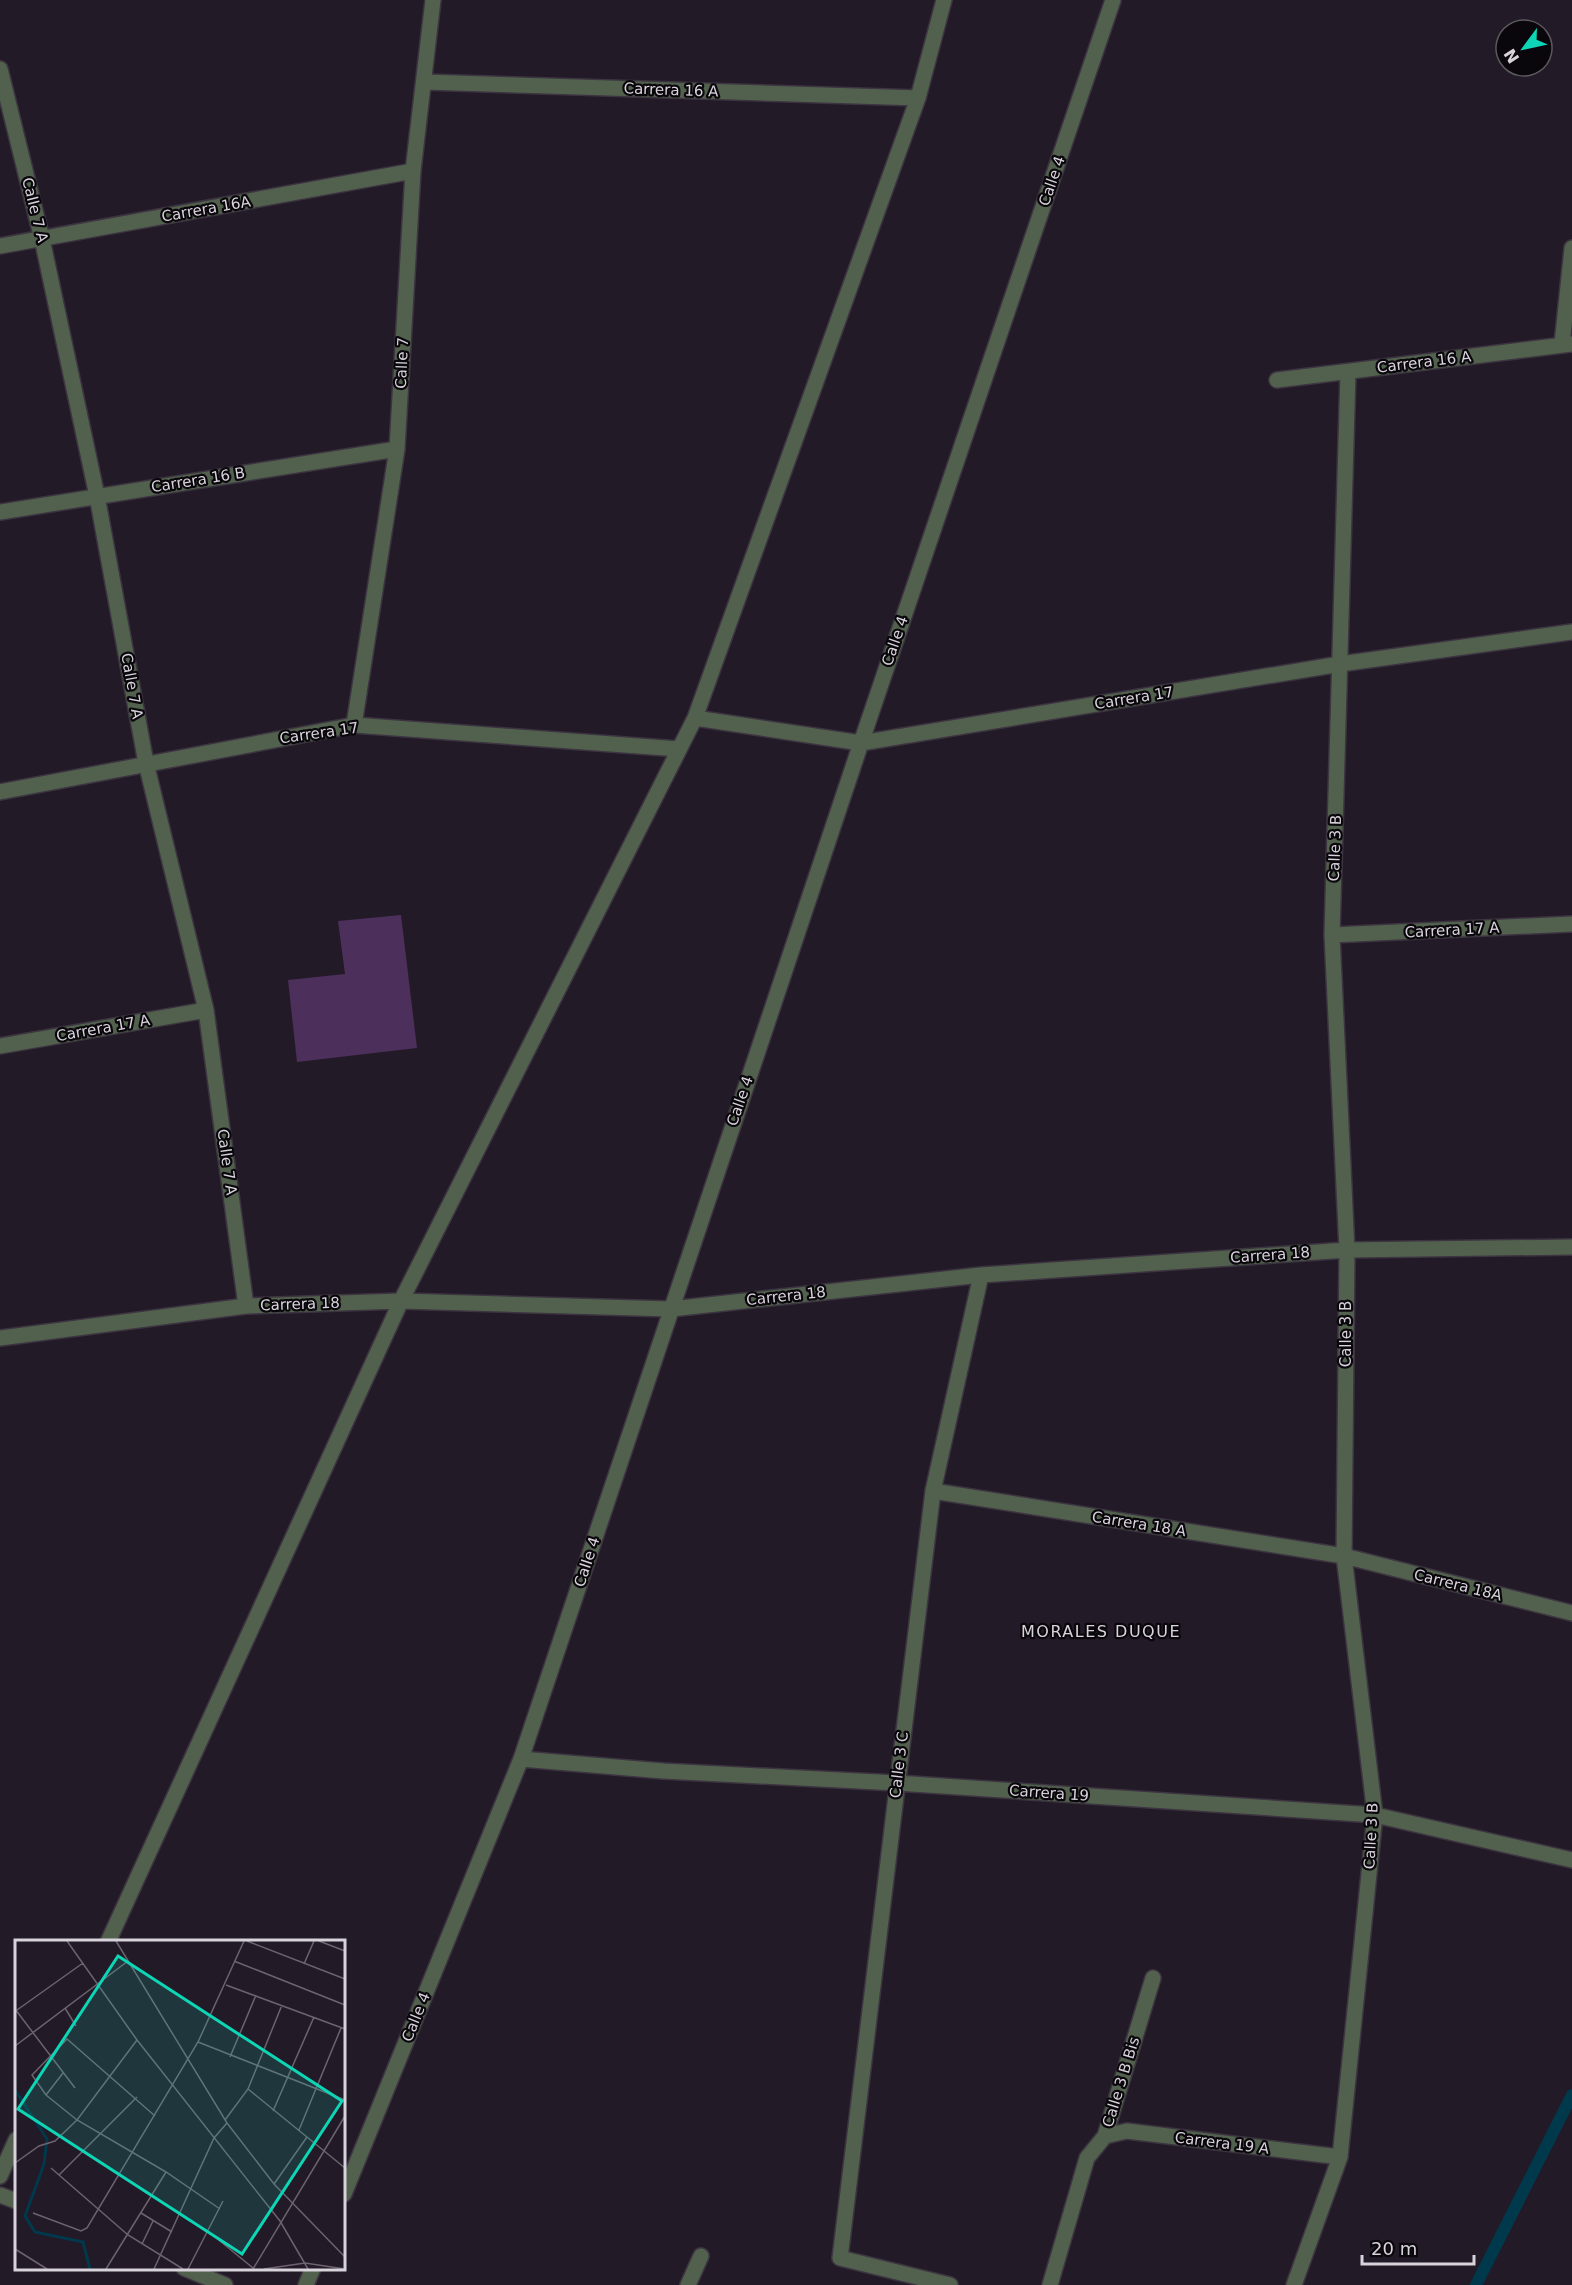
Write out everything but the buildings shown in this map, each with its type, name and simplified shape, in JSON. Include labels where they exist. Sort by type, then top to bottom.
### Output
[{"type":"street","name":"Calle 7","points":[[354,725],[397,449],[413,171],[433,0]]},
{"type":"street","points":[[108,1940],[401,1301],[696,718],[918,98],[944,0]]},
{"type":"street","name":"Calle 4","points":[[345,2191],[521,1759],[861,743],[1113,0]]},
{"type":"street","name":"Calle 7 A","points":[[0,69],[42,239],[97,496],[146,763],[206,1010],[246,1306]]},
{"type":"street","name":"Carrera 16 A","points":[[425,82],[918,98]]},
{"type":"street","name":"Carrera 16A","points":[[0,246],[413,171]]},
{"type":"street","points":[[1567,344],[1572,248]]},
{"type":"street","name":"Carrera 16 A","points":[[1277,380],[1567,344]]},
{"type":"street","name":"Calle 3 B","points":[[1294,2285],[1340,2157],[1375,1815],[1344,1556],[1347,1250],[1332,935],[1348,372]]},
{"type":"street","name":"Carrera 16 B","points":[[0,512],[397,449]]},
{"type":"street","name":"Carrera 17","points":[[696,718],[861,743],[1340,664],[1572,632]]},
{"type":"street","name":"Carrera 17","points":[[0,792],[354,725],[679,749]]},
{"type":"street","name":"Carrera 17 A","points":[[1332,935],[1572,924]]},
{"type":"street","name":"Carrera 17 A","points":[[0,1046],[206,1010]]},
{"type":"street","name":"Carrera 18","points":[[0,1338],[246,1306],[401,1301],[671,1309],[981,1275],[1347,1250],[1572,1248]]},
{"type":"street","name":"Calle 3 C","points":[[950,2285],[840,2258],[933,1491],[981,1275]]},
{"type":"street","name":"Carrera 18 A","points":[[933,1491],[1344,1556]]},
{"type":"street","name":"Carrera 18A","points":[[1344,1556],[1572,1613]]},
{"type":"street","name":"Carrera 19","points":[[521,1759],[663,1771],[897,1782],[1375,1815],[1572,1860]]},
{"type":"street","name":"Calle 3 B Bis","points":[[1050,2285],[1087,2158],[1105,2136],[1153,1978]]},
{"type":"street","name":"Carrera 19 A","points":[[1105,2136],[1127,2131],[1340,2157]]},
{"type":"street","points":[[0,2176],[15,2142]]},
{"type":"street","points":[[0,2194],[15,2201]]},
{"type":"street","points":[[688,2285],[700,2256]]},
{"type":"street","points":[[189,2270],[225,2285]]},
{"type":"street","points":[[306,2285],[312,2270]]},
{"type":"waterway","points":[[1476,2285],[1572,2095]]},
{"type":"district","name":"MORALES DUQUE","points":[[1101,1631]]}]
